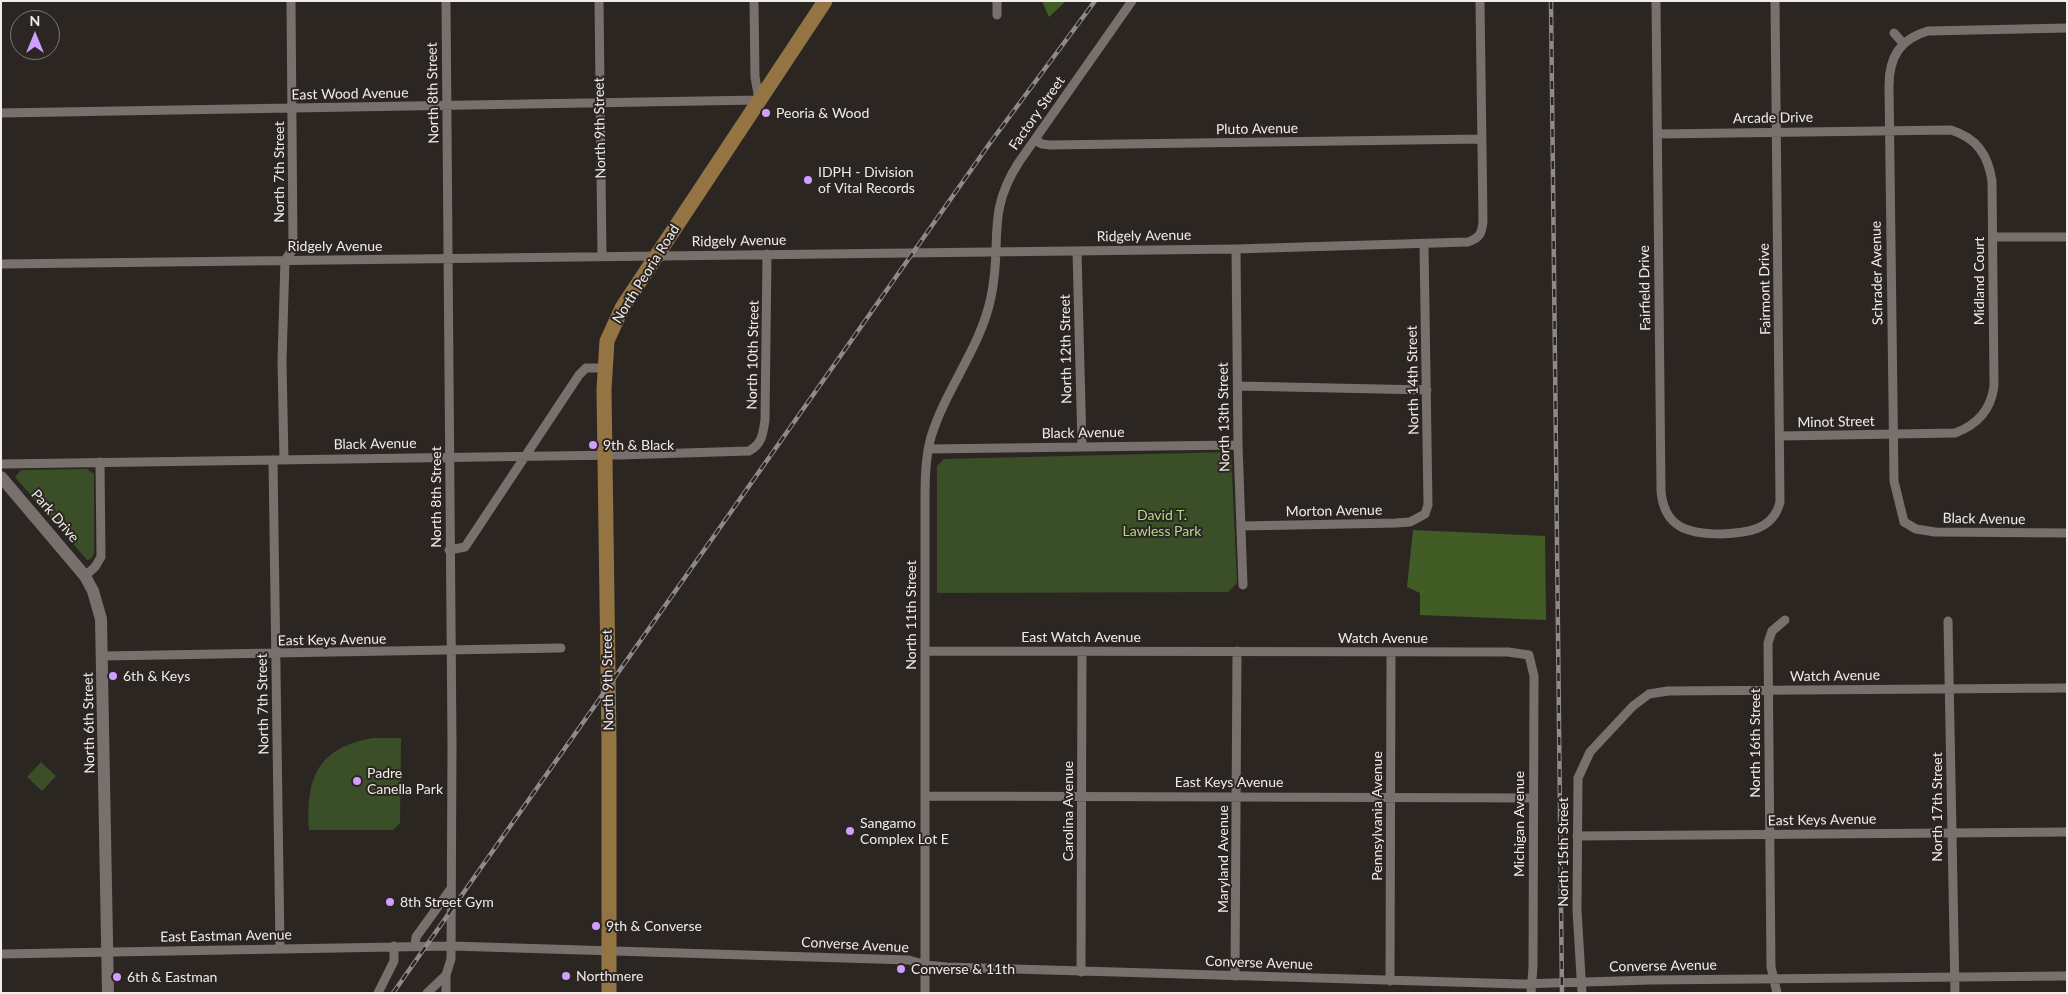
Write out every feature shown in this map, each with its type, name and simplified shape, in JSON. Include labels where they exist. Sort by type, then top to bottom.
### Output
[{"type":"main road","name":"North Peoria Road","points":[[604,368],[608,341],[615,322],[657,255],[825,1]]},
{"type":"main road","name":"North 9th Street","points":[[604,368],[609,993]]},
{"type":"main road","name":"Park Drive","points":[[1,477],[85,576]]},
{"type":"main road","name":"North 6th Street","points":[[85,576],[99,611],[103,656],[108,993]]},
{"type":"street","name":"North 7th Street","points":[[284,460],[282,361],[285,260],[293,250],[291,1]]},
{"type":"street","name":"North 8th Street","points":[[446,1],[451,651],[451,946],[450,966],[446,975],[446,993]]},
{"type":"street","name":"North 9th Street","points":[[599,1],[602,256]]},
{"type":"street","points":[[754,1],[755,77],[760,100]]},
{"type":"street","points":[[997,1],[997,16]]},
{"type":"street","name":"Factory Street","points":[[995,252],[997,213],[1004,190],[1013,172],[1132,1]]},
{"type":"street","points":[[1480,1],[1482,139]]},
{"type":"street","name":"Fairfield Drive","points":[[1656,1],[1661,500],[1666,514],[1683,528],[1704,534],[1720,534]]},
{"type":"street","name":"Fairmont Drive","points":[[1720,534],[1753,531],[1762,527],[1776,512],[1781,493],[1775,1]]},
{"type":"street","name":"Schrader Avenue","points":[[1900,525],[1895,494],[1893,435],[1889,71],[1897,49],[1917,34],[1941,29],[2067,28]]},
{"type":"street","points":[[1894,33],[1903,43]]},
{"type":"street","name":"East Wood Avenue","points":[[1,113],[760,100]]},
{"type":"street","name":"Arcade Drive","points":[[1658,134],[1890,130]]},
{"type":"street","name":"Midland Court","points":[[1890,130],[1951,130],[1972,139],[1984,153],[1991,173],[1993,237],[1994,386],[1987,408],[1973,425],[1955,433],[1893,435]]},
{"type":"street","name":"Pluto Avenue","points":[[1035,140],[1042,144],[1050,145],[1482,139]]},
{"type":"street","name":"Ridgely Avenue","points":[[1,264],[1236,249],[1456,244],[1477,239],[1482,231],[1482,139]]},
{"type":"street","points":[[1993,237],[2067,237]]},
{"type":"street","name":"North 14th Street","points":[[1424,244],[1428,505],[1425,514]]},
{"type":"street","name":"North 13th Street","points":[[1236,249],[1238,445],[1243,585]]},
{"type":"street","name":"North 12th Street","points":[[1077,251],[1082,446]]},
{"type":"street","name":"North 11th Street","points":[[926,993],[926,467],[928,449],[944,405],[985,319],[994,284],[995,252]]},
{"type":"street","name":"North 10th Street","points":[[749,451],[756,447],[762,438],[765,420],[767,254]]},
{"type":"street","points":[[449,550],[465,547],[579,375],[586,368],[604,368]]},
{"type":"street","points":[[1238,386],[1426,390]]},
{"type":"street","name":"Minot Street","points":[[1780,436],[1893,435]]},
{"type":"street","name":"Black Avenue","points":[[928,449],[1238,445]]},
{"type":"street","name":"Black Avenue","points":[[1,464],[749,451]]},
{"type":"street","name":"North 7th Street","points":[[273,460],[280,948]]},
{"type":"street","points":[[85,576],[95,567],[101,557],[100,462]]},
{"type":"street","name":"Morton Avenue","points":[[1242,526],[1396,523],[1410,522],[1425,514]]},
{"type":"street","name":"Black Avenue","points":[[1900,525],[1935,532],[2067,533]]},
{"type":"street","name":"North 16th Street","points":[[1777,993],[1770,967],[1768,642],[1772,631],[1785,620]]},
{"type":"street","name":"North 17th Street","points":[[1948,621],[1955,993]]},
{"type":"street","name":"East Keys Avenue","points":[[103,656],[561,648]]},
{"type":"street","name":"East Watch Avenue","points":[[925,650],[1237,651]]},
{"type":"street","name":"Carolina Avenue","points":[[1081,972],[1082,651]]},
{"type":"street","name":"Watch Avenue","points":[[1237,651],[1519,652],[1529,655]]},
{"type":"street","name":"Maryland Avenue","points":[[1235,976],[1237,651]]},
{"type":"street","name":"Pennsylvania Avenue","points":[[1390,981],[1391,652]]},
{"type":"street","name":"Michigan Avenue","points":[[1529,655],[1534,676],[1531,988]]},
{"type":"street","name":"Watch Avenue","points":[[1616,723],[1633,706],[1652,694],[1668,691],[2067,688]]},
{"type":"street","name":"North 15th Street","points":[[1582,993],[1577,910],[1578,778],[1590,752],[1616,723]]},
{"type":"street","name":"East Keys Avenue","points":[[926,796],[1082,795],[1532,798]]},
{"type":"street","name":"East Keys Avenue","points":[[1577,836],[2067,832]]},
{"type":"street","points":[[416,946],[416,937],[450,890]]},
{"type":"street","points":[[378,993],[394,961],[394,946]]},
{"type":"street","name":"Converse Avenue","points":[[451,946],[910,960],[926,965],[1081,972],[1390,981],[1531,988],[1582,982],[2067,976]]},
{"type":"street","name":"East Eastman Avenue","points":[[1,954],[451,946]]},
{"type":"street","points":[[427,993],[446,975]]},
{"type":"green space","points":[[1042,1],[1066,1],[1049,17]]},
{"type":"green space","name":"David T. Lawless Park","points":[[1231,452],[1237,583],[1228,592],[937,593],[937,466],[944,459]]},
{"type":"green space","points":[[87,469],[94,474],[94,554],[91,559],[87,560],[15,477],[21,470]]},
{"type":"green space","points":[[1413,530],[1545,536],[1546,620],[1420,615],[1420,593],[1407,587]]},
{"type":"green space","name":"Padre Canella Park","points":[[373,738],[401,738],[400,823],[393,830],[309,830],[310,795],[313,781],[319,768],[327,758],[339,749]]},
{"type":"green space","points":[[41,762],[56,776],[42,791],[27,777]]},
{"type":"railway","points":[[393,993],[990,143],[1095,1]]},
{"type":"railway","points":[[1551,1],[1562,993]]},
{"type":"place","name":"Peoria & Wood","points":[[766,113]]},
{"type":"place","name":"IDPH - Division of Vital Records","points":[[808,180]]},
{"type":"place","name":"9th & Black","points":[[593,445]]},
{"type":"place","name":"6th & Keys","points":[[113,676]]},
{"type":"place","name":"Padre Canella Park","points":[[357,781]]},
{"type":"place","name":"Sangamo Complex Lot E","points":[[850,831]]},
{"type":"place","name":"8th Street Gym","points":[[390,902]]},
{"type":"place","name":"9th & Converse","points":[[596,926]]},
{"type":"place","name":"Converse & 11th","points":[[901,969]]},
{"type":"place","name":"Northmere","points":[[566,976]]},
{"type":"place","name":"6th & Eastman","points":[[117,977]]}]
